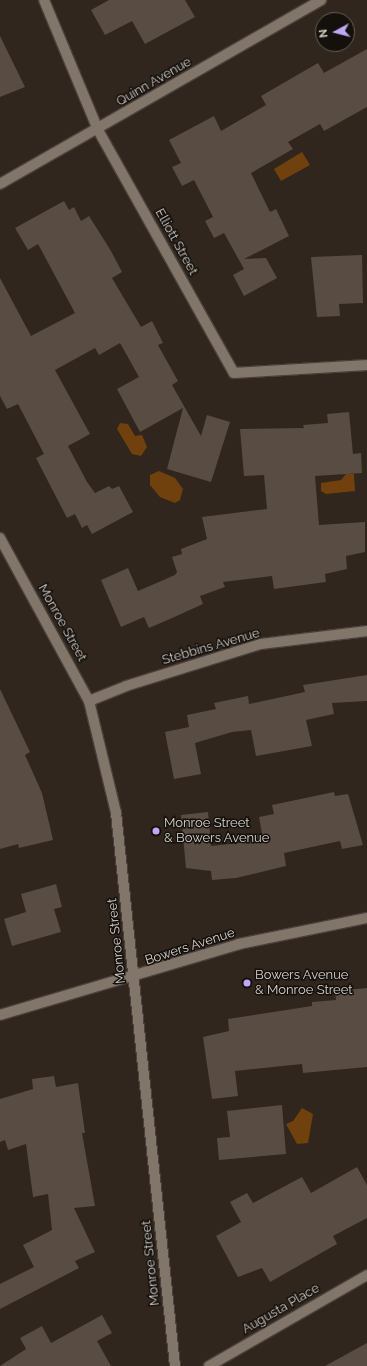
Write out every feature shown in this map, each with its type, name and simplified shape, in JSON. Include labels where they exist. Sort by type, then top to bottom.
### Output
[{"type":"street","name":"Elliott Street","points":[[44,0],[98,130],[234,372],[367,365]]},
{"type":"street","name":"Quinn Avenue","points":[[0,184],[98,130],[321,0]]},
{"type":"street","name":"Monroe Street","points":[[0,538],[89,701],[116,813],[175,1366]]},
{"type":"street","name":"Stebbins Avenue","points":[[89,701],[126,686],[260,644],[367,631]]},
{"type":"street","name":"Bowers Avenue","points":[[0,1016],[134,978],[239,944],[367,918]]},
{"type":"street","name":"Augusta Place","points":[[209,1366],[367,1275]]},
{"type":"shaded area","points":[[302,152],[310,165],[281,181],[274,169]]},
{"type":"shaded area","points":[[120,423],[128,424],[135,436],[142,435],[147,447],[141,456],[132,454],[117,429]]},
{"type":"shaded area","points":[[159,471],[175,478],[183,489],[180,500],[175,503],[160,497],[150,485],[150,475]]},
{"type":"shaded area","points":[[346,474],[354,474],[355,491],[326,494],[321,491],[321,483],[341,480]]},
{"type":"shaded area","points":[[302,1108],[313,1114],[308,1143],[297,1144],[286,1124],[293,1121]]},
{"type":"building","points":[[109,0],[185,0],[195,17],[145,44],[132,21],[105,35],[91,10]]},
{"type":"building","points":[[0,36],[25,87],[0,97]]},
{"type":"building","points":[[367,49],[367,107],[324,131],[320,124],[288,142],[293,149],[251,173],[270,212],[276,209],[289,236],[244,259],[266,258],[277,278],[244,296],[233,275],[244,269],[224,233],[214,238],[205,221],[213,217],[194,180],[182,186],[172,167],[181,163],[169,140],[214,116],[221,131],[266,105],[261,96],[318,63],[324,73]]},
{"type":"building","points":[[64,201],[69,210],[74,207],[81,221],[89,216],[111,251],[122,272],[112,278],[141,327],[152,321],[163,343],[158,345],[178,381],[172,385],[201,436],[207,415],[230,422],[211,482],[167,469],[183,408],[140,432],[117,389],[139,377],[120,343],[99,355],[95,348],[55,370],[90,434],[68,446],[87,482],[95,493],[109,486],[112,489],[119,486],[133,512],[92,534],[87,525],[82,528],[75,514],[67,518],[36,458],[44,454],[18,404],[7,409],[0,396],[0,278],[31,336],[75,313],[38,244],[28,250],[15,228]]},
{"type":"building","points":[[362,255],[363,303],[339,304],[340,316],[317,317],[311,257]]},
{"type":"building","points":[[349,412],[353,454],[361,453],[362,473],[315,476],[319,525],[365,522],[365,552],[346,556],[347,569],[325,574],[326,582],[274,589],[272,576],[223,582],[225,587],[200,596],[203,604],[170,619],[149,628],[144,617],[121,627],[101,580],[128,568],[138,591],[175,575],[177,572],[172,557],[182,554],[181,549],[207,539],[202,517],[267,509],[264,475],[244,476],[240,429],[304,428],[303,425],[328,423],[327,414]]},
{"type":"building","points":[[367,675],[367,701],[332,703],[334,714],[306,720],[312,746],[256,756],[251,730],[232,732],[195,743],[201,774],[174,779],[165,732],[189,727],[187,715],[216,709],[214,703],[248,696],[249,704],[305,692],[303,685]]},
{"type":"building","points":[[0,689],[30,752],[25,755],[42,793],[53,840],[19,848],[18,844],[0,849]]},
{"type":"building","points":[[334,792],[335,796],[348,794],[363,845],[342,849],[340,841],[284,853],[286,866],[236,878],[212,880],[211,871],[186,868],[181,815],[208,812],[211,846],[258,841],[257,835],[262,834],[259,817],[274,814],[272,805]]},
{"type":"building","points":[[56,884],[62,907],[54,909],[61,932],[12,946],[4,919],[26,912],[21,894]]},
{"type":"building","points":[[367,988],[367,1067],[303,1073],[302,1064],[235,1071],[238,1096],[212,1099],[203,1037],[229,1031],[228,1019],[312,1006],[312,1002],[336,1000],[335,991]]},
{"type":"building","points":[[54,1076],[56,1087],[78,1083],[85,1133],[82,1133],[95,1206],[74,1208],[95,1252],[75,1261],[79,1268],[0,1309],[0,1284],[34,1267],[23,1245],[52,1230],[48,1194],[33,1197],[26,1144],[8,1150],[5,1140],[0,1142],[0,1099],[33,1089],[32,1079]]},
{"type":"building","points":[[282,1105],[286,1154],[219,1160],[217,1138],[230,1137],[227,1111]]},
{"type":"building","points":[[357,1167],[367,1185],[367,1218],[333,1236],[337,1244],[270,1282],[262,1268],[238,1277],[216,1236],[241,1222],[230,1202],[247,1193],[253,1203],[302,1177],[311,1193]]},
{"type":"building","points":[[102,1315],[112,1333],[97,1341],[111,1366],[0,1366],[26,1349],[20,1338],[42,1326],[51,1343]]},
{"type":"building","points":[[367,1343],[367,1366],[325,1366]]},
{"type":"place","name":"Monroe Street & Bowers Avenue","points":[[156,831]]},
{"type":"place","name":"Bowers Avenue & Monroe Street","points":[[247,983]]}]
